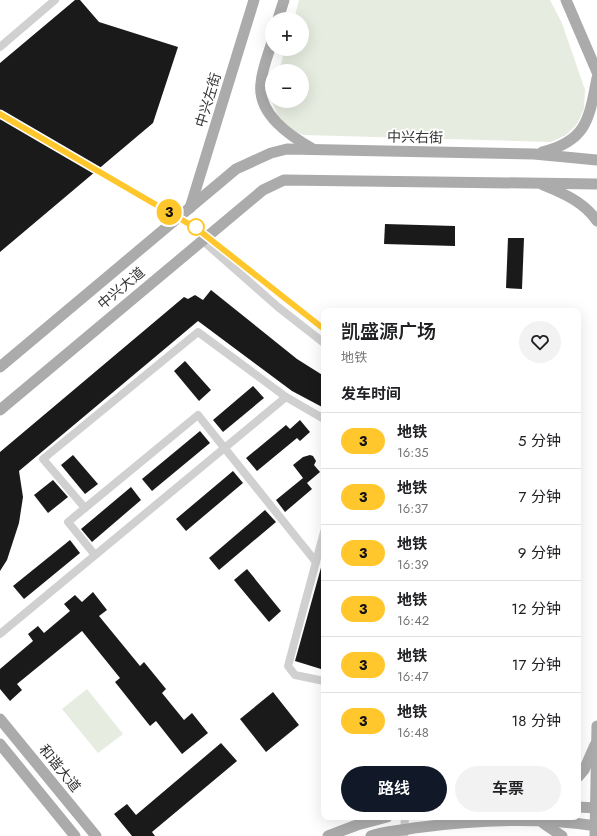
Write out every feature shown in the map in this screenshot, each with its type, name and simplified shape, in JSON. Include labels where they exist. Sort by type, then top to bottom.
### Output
[{"type":"main road","name":"中兴左街","points":[[190,208],[254,0]]},
{"type":"main road","points":[[280,12],[284,0]]},
{"type":"main road","points":[[566,0],[597,72]]},
{"type":"main road","points":[[268,56],[260,83],[262,100],[272,116],[285,132],[315,150]]},
{"type":"main road","points":[[534,154],[562,146],[579,133],[590,116],[597,78]]},
{"type":"main road","name":"中兴右街","points":[[236,169],[271,153],[287,150],[534,154],[597,160]]},
{"type":"main road","name":"中兴大道","points":[[0,367],[236,169]]},
{"type":"main road","name":"中兴大道","points":[[0,410],[263,190],[284,180],[534,182]]},
{"type":"main road","points":[[534,182],[597,184]]},
{"type":"main road","points":[[534,182],[571,198],[589,211],[597,221]]},
{"type":"main road","name":"和谐大道","points":[[0,719],[96,836]]},
{"type":"main road","points":[[371,836],[404,833],[475,822],[543,822],[596,829],[597,726]]},
{"type":"main road","points":[[581,774],[597,741]]},
{"type":"main road","points":[[0,744],[76,836]]},
{"type":"main road","points":[[581,807],[596,808]]},
{"type":"main road","points":[[328,836],[357,825],[376,820]]},
{"type":"main road","points":[[543,822],[562,836]]},
{"type":"street","points":[[0,47],[55,0]]},
{"type":"street","points":[[202,240],[278,307],[321,341]]},
{"type":"street","points":[[85,508],[43,459],[198,332],[286,397],[321,416]]},
{"type":"street","points":[[0,634],[286,397]]},
{"type":"street","points":[[95,555],[68,522],[198,415],[316,562]]},
{"type":"street","points":[[321,543],[288,666],[295,675],[321,680]]},
{"type":"street","points":[[404,833],[405,820]]},
{"type":"shaded area","points":[[299,0],[550,0],[562,23],[585,90],[584,109],[577,124],[566,135],[551,142],[304,135],[298,133],[292,130],[280,118],[275,108],[309,108],[309,64],[281,64],[283,56],[309,56],[309,12],[296,12]]},
{"type":"shaded area","points":[[87,689],[123,734],[98,753],[62,709]]},
{"type":"building","points":[[75,0],[80,0],[99,22],[178,47],[153,123],[0,252],[0,63]]},
{"type":"building","points":[[385,224],[455,226],[455,246],[384,244]]},
{"type":"building","points":[[508,238],[524,238],[522,289],[506,288]]},
{"type":"building","points":[[211,290],[297,359],[321,374],[321,406],[292,391],[198,321],[19,471],[23,497],[19,523],[7,560],[0,571],[0,452],[184,297],[188,299],[195,295],[203,300]]},
{"type":"building","points":[[185,361],[211,390],[199,401],[174,371]]},
{"type":"building","points":[[253,386],[264,398],[223,432],[213,420]]},
{"type":"building","points":[[300,420],[310,432],[300,441],[297,438],[257,471],[246,458],[286,425],[290,429]]},
{"type":"building","points":[[200,431],[210,443],[152,491],[142,479]]},
{"type":"building","points":[[73,455],[98,484],[85,494],[61,465]]},
{"type":"building","points":[[310,455],[313,456],[316,461],[314,465],[320,472],[307,483],[312,489],[285,512],[276,500],[303,478],[293,465],[303,457]]},
{"type":"building","points":[[233,471],[243,483],[186,531],[176,519]]},
{"type":"building","points":[[53,480],[68,497],[48,513],[34,495]]},
{"type":"building","points":[[131,487],[141,500],[92,542],[81,529]]},
{"type":"building","points":[[265,510],[276,522],[219,570],[209,558]]},
{"type":"building","points":[[70,540],[80,553],[24,599],[13,586]]},
{"type":"building","points":[[321,568],[321,669],[295,661]]},
{"type":"building","points":[[247,569],[281,611],[269,622],[234,580]]},
{"type":"building","points":[[93,592],[107,610],[99,616],[140,666],[144,662],[166,689],[162,693],[184,720],[192,713],[208,733],[182,754],[156,721],[150,726],[115,682],[120,678],[82,631],[17,684],[22,690],[10,701],[0,689],[0,669],[33,641],[28,634],[38,626],[44,633],[70,611],[64,604],[75,595],[82,602]]},
{"type":"building","points":[[273,692],[299,725],[266,752],[240,719]]},
{"type":"building","points":[[221,743],[237,761],[152,832],[155,836],[132,836],[114,814],[127,804],[136,815]]},
{"type":"metro line","name":"3","points":[[0,114],[196,228],[321,327]]}]
